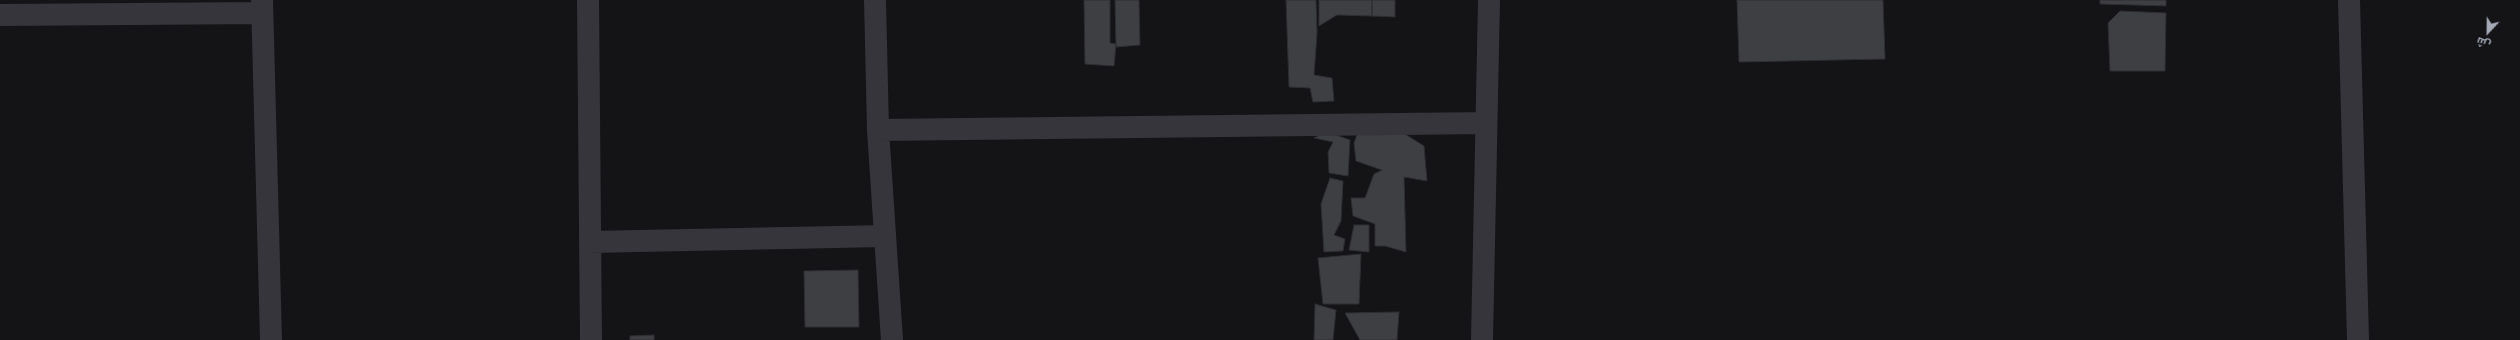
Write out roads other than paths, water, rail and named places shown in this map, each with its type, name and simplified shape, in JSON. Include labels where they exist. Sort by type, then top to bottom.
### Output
[{"type":"street","points":[[588,0],[591,340]]},
{"type":"street","points":[[875,0],[878,130],[892,340]]},
{"type":"street","points":[[1482,340],[1489,0]]},
{"type":"street","points":[[2349,0],[2358,340]]},
{"type":"street","points":[[0,16],[262,7],[271,340]]},
{"type":"street","points":[[878,130],[1486,123]]},
{"type":"street","points":[[590,242],[885,236]]}]
